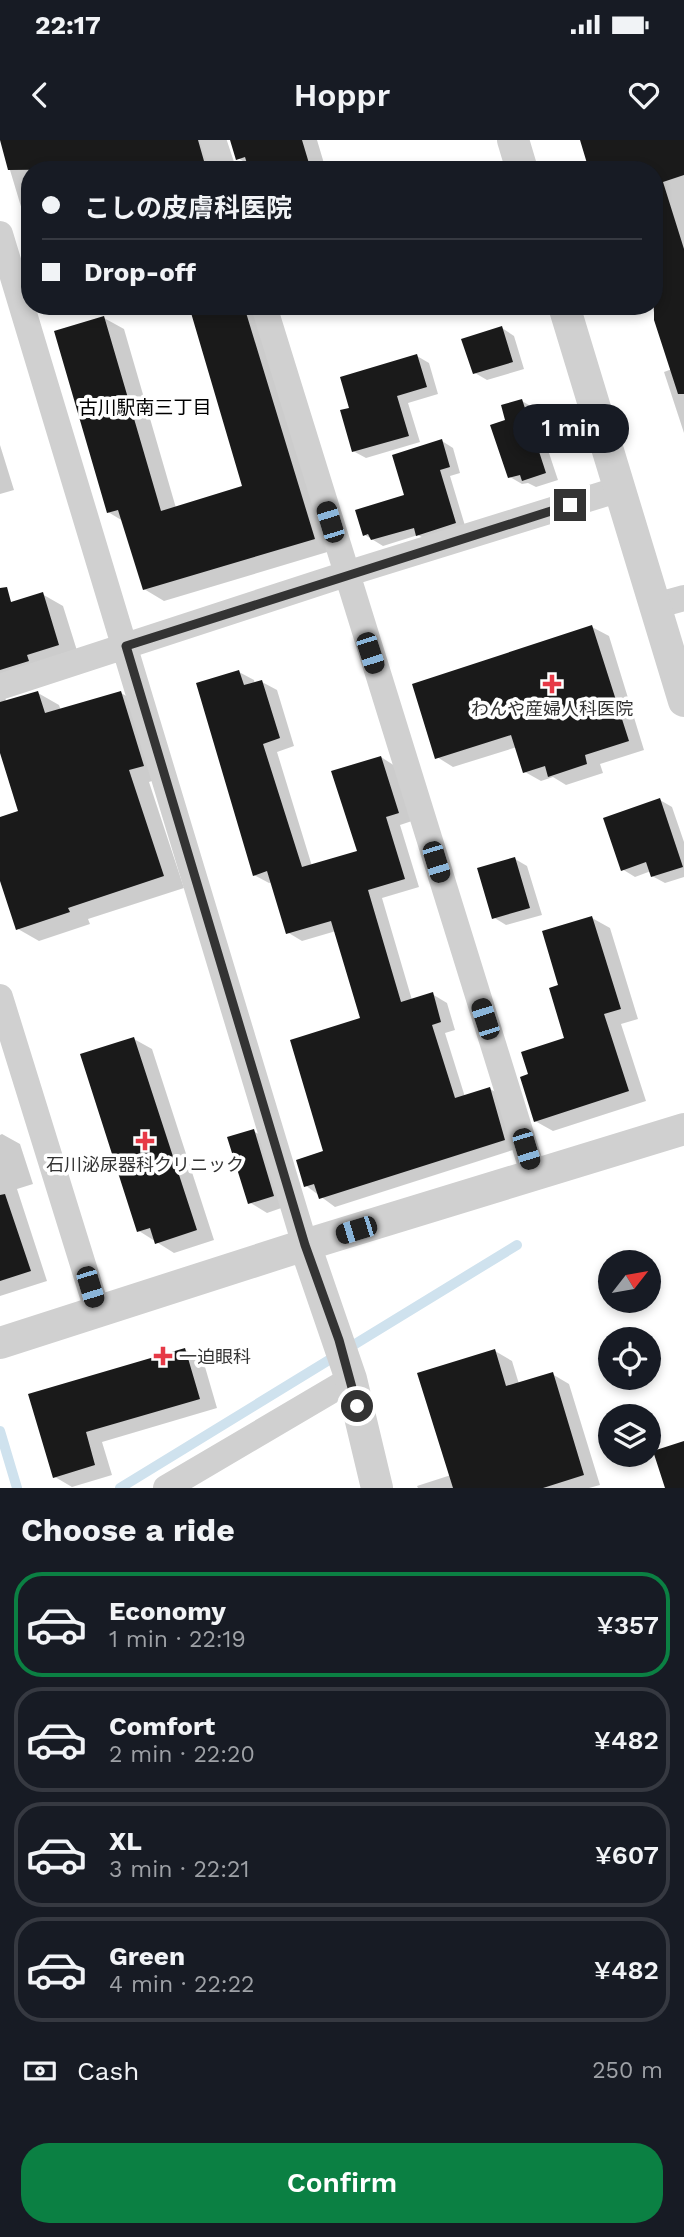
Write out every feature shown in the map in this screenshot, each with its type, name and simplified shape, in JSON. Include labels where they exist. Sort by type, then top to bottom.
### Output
[{"type":"street","points":[[214,140],[220,161]]},
{"type":"street","points":[[513,140],[519,161]]},
{"type":"street","points":[[0,233],[21,302]]},
{"type":"street","points":[[25,315],[305,1245],[345,1362],[377,1488]]},
{"type":"street","points":[[267,315],[534,1176]]},
{"type":"street","points":[[567,315],[620,489],[670,602],[684,701]]},
{"type":"street","points":[[0,687],[620,489]]},
{"type":"street","points":[[0,997],[98,1313]]},
{"type":"street","points":[[0,1343],[305,1245],[684,1129]]},
{"type":"street","points":[[166,1488],[345,1362]]},
{"type":"building","points":[[0,140],[198,140],[204,161],[21,161],[21,170],[8,170]]},
{"type":"building","points":[[230,140],[302,140],[308,161],[246,161],[245,157],[236,160]]},
{"type":"building","points":[[580,140],[684,140],[684,175],[663,182],[663,161],[586,161]]},
{"type":"building","points":[[663,182],[684,249],[684,394],[678,394],[654,315],[663,315]]},
{"type":"building","points":[[192,315],[247,315],[315,539],[143,590],[118,510],[107,513],[54,331],[104,316],[161,511],[242,486]]},
{"type":"building","points":[[502,326],[513,362],[473,374],[461,339]]},
{"type":"building","points":[[417,354],[427,387],[397,396],[409,436],[352,452],[340,410],[349,408],[340,377]]},
{"type":"building","points":[[522,399],[546,473],[522,481],[520,475],[508,478],[490,425],[505,420],[501,405]]},
{"type":"building","points":[[442,439],[450,467],[440,470],[456,523],[416,536],[414,528],[371,540],[368,534],[363,536],[355,510],[404,495],[392,455]]},
{"type":"building","points":[[7,587],[11,602],[43,592],[59,645],[27,655],[29,661],[0,670],[0,588]]},
{"type":"building","points":[[592,625],[629,741],[585,755],[587,764],[548,777],[545,766],[523,773],[511,735],[435,759],[412,684]]},
{"type":"building","points":[[239,670],[244,685],[262,680],[280,738],[263,744],[302,867],[357,851],[331,771],[381,756],[399,813],[386,817],[405,879],[368,890],[401,1002],[433,992],[441,1022],[432,1025],[455,1098],[490,1087],[505,1140],[319,1199],[314,1184],[304,1187],[296,1160],[323,1151],[290,1040],[360,1018],[331,921],[286,934],[267,871],[253,876],[196,683]]},
{"type":"building","points":[[38,691],[45,713],[121,691],[144,766],[129,770],[164,876],[68,908],[70,912],[16,930],[0,881],[0,817],[18,811],[0,753],[0,702]]},
{"type":"building","points":[[660,798],[683,867],[651,877],[646,862],[621,871],[603,818]]},
{"type":"building","points":[[515,857],[530,908],[492,919],[477,868]]},
{"type":"building","points":[[592,916],[621,1009],[604,1014],[629,1091],[534,1122],[520,1077],[528,1074],[521,1052],[564,1038],[549,988],[558,985],[542,931]]},
{"type":"building","points":[[134,1037],[197,1230],[155,1244],[150,1228],[137,1232],[80,1054]]},
{"type":"building","points":[[254,1129],[274,1196],[248,1204],[227,1137]]},
{"type":"building","points":[[5,1194],[31,1271],[0,1281],[0,1195]]},
{"type":"building","points":[[185,1348],[200,1399],[86,1432],[95,1465],[53,1478],[28,1394]]},
{"type":"building","points":[[495,1349],[506,1386],[553,1372],[584,1475],[543,1488],[453,1488],[417,1373]]},
{"type":"building","points":[[684,1441],[684,1488],[665,1488],[658,1467],[661,1467],[661,1448]]},
{"type":"waterway","points":[[120,1488],[517,1245]]},
{"type":"waterway","points":[[0,1431],[17,1488]]},
{"type":"place","name":"わんや産婦人科医院","points":[[552,684]]},
{"type":"place","name":"石川泌尿器科クリニック","points":[[145,1141]]},
{"type":"place","name":"一迫眼科","points":[[163,1356]]},
{"type":"district","name":"古川駅南三丁目","points":[[145,407]]},
{"type":"route","points":[[357,1406],[339,1340],[305,1245],[126,646],[570,505]]}]
